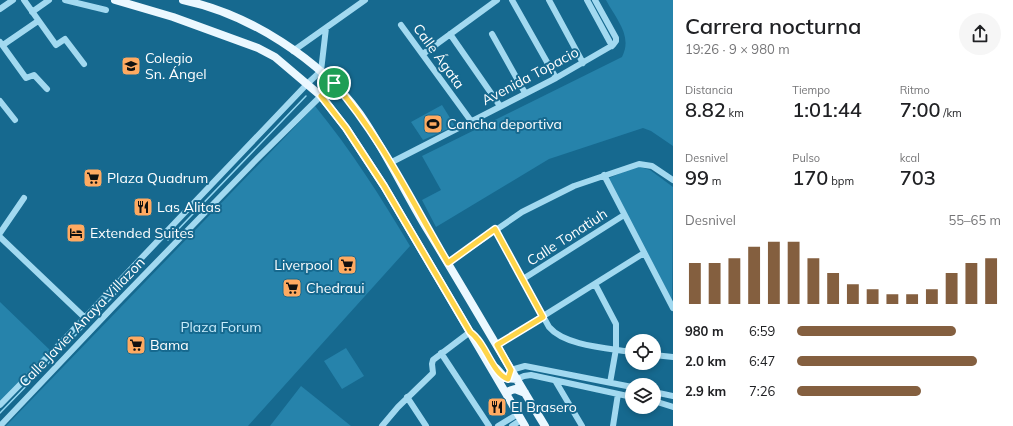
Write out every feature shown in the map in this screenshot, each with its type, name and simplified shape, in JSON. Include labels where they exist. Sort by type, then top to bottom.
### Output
[{"type":"main road","points":[[115,0],[173,17],[258,48],[275,57],[321,96],[346,128],[384,186],[508,394],[521,420]]},
{"type":"main road","points":[[183,0],[219,11],[246,22],[293,50],[322,71],[334,83],[360,115],[390,163],[511,370],[513,379],[508,394]]},
{"type":"main road","points":[[470,332],[482,345],[498,372],[513,379],[525,393],[545,426]]},
{"type":"main road","points":[[508,394],[515,389],[525,393]]},
{"type":"street","points":[[0,10],[13,0]]},
{"type":"street","points":[[24,0],[56,45],[65,39],[84,64]]},
{"type":"street","points":[[32,12],[49,0]]},
{"type":"street","points":[[64,0],[106,10]]},
{"type":"street","points":[[293,50],[365,0]]},
{"type":"street","points":[[423,54],[497,0]]},
{"type":"street","points":[[512,0],[556,78]]},
{"type":"street","points":[[549,0],[583,62]]},
{"type":"street","points":[[587,0],[614,44]]},
{"type":"street","points":[[594,0],[614,44]]},
{"type":"street","points":[[0,55],[3,45],[38,21]]},
{"type":"street","name":"Calle Ágata","points":[[401,25],[471,121]]},
{"type":"street","points":[[322,71],[326,28]]},
{"type":"street","points":[[450,34],[500,106]]},
{"type":"street","points":[[492,34],[526,93]]},
{"type":"street","name":"Avenida Topacio","points":[[390,163],[556,78],[614,44]]},
{"type":"street","points":[[3,45],[26,78],[34,75],[47,89]]},
{"type":"street","name":"Calle Javier Anaya Villazon","points":[[0,405],[136,262],[322,71]]},
{"type":"street","name":"Calle Javier Anaya Villazon","points":[[0,426],[168,250],[334,83]]},
{"type":"street","points":[[0,101],[15,120]]},
{"type":"street","points":[[448,263],[495,229],[552,196],[604,176],[639,164],[652,166],[673,180]]},
{"type":"street","points":[[604,176],[672,306]]},
{"type":"street","points":[[0,232],[24,198]]},
{"type":"street","name":"Calle Tonatiuh","points":[[523,279],[624,215]]},
{"type":"street","points":[[495,229],[549,327],[560,337],[625,351]]},
{"type":"street","points":[[0,237],[84,317]]},
{"type":"street","points":[[157,241],[168,250]]},
{"type":"street","points":[[497,345],[644,253]]},
{"type":"street","points":[[136,262],[147,272]]},
{"type":"street","points":[[595,284],[616,324],[616,349],[610,383]]},
{"type":"street","points":[[382,426],[407,397],[434,373],[432,362],[441,353],[470,332]]},
{"type":"street","points":[[441,353],[489,426]]},
{"type":"street","points":[[661,356],[673,357]]},
{"type":"street","points":[[511,370],[525,366],[625,386]]},
{"type":"street","points":[[513,379],[531,375],[556,382],[625,396]]},
{"type":"street","points":[[556,382],[582,426]]},
{"type":"street","points":[[661,393],[673,396]]},
{"type":"street","points":[[613,426],[618,394]]},
{"type":"street","points":[[407,397],[426,426]]},
{"type":"street","points":[[661,403],[673,407]]},
{"type":"street","points":[[498,426],[521,420]]},
{"type":"street","points":[[512,426],[521,420]]},
{"type":"green space","points":[[606,0],[673,0],[673,146],[651,131],[643,128],[549,159],[436,227],[422,200],[441,190],[422,156],[622,57],[626,42],[622,28]]},
{"type":"green space","name":"Cancha deportiva","points":[[442,105],[455,126],[423,140],[411,122]]},
{"type":"green space","name":"Plaza Forum","points":[[315,106],[365,174],[410,246],[248,426],[6,426]]},
{"type":"green space","points":[[637,166],[650,170],[673,187],[672,302],[607,179]]},
{"type":"green space","points":[[0,302],[52,352],[0,405]]},
{"type":"green space","points":[[346,348],[364,376],[342,389],[324,361]]},
{"type":"green space","points":[[301,386],[351,426],[270,426]]},
{"type":"waterway","points":[[168,240],[306,96]]},
{"type":"waterway","points":[[0,413],[138,271]]},
{"type":"place","name":"Colegio Sn. Ángel","points":[[131,66]]},
{"type":"place","name":"Cancha deportiva","points":[[433,124]]},
{"type":"place","name":"Plaza Quadrum","points":[[93,178]]},
{"type":"place","name":"Las Alitas","points":[[143,207]]},
{"type":"place","name":"Extended Suites","points":[[76,233]]},
{"type":"place","name":"Liverpool","points":[[347,265]]},
{"type":"place","name":"Chedraui","points":[[292,288]]},
{"type":"place","name":"Bama","points":[[136,345]]},
{"type":"place","name":"El Brasero","points":[[497,407]]},
{"type":"route","points":[[334,83],[351,102],[376,138],[448,263],[495,229],[543,317],[497,345],[511,370],[508,379],[498,372],[478,339],[470,332],[384,186],[346,128],[321,96],[334,83]]}]
